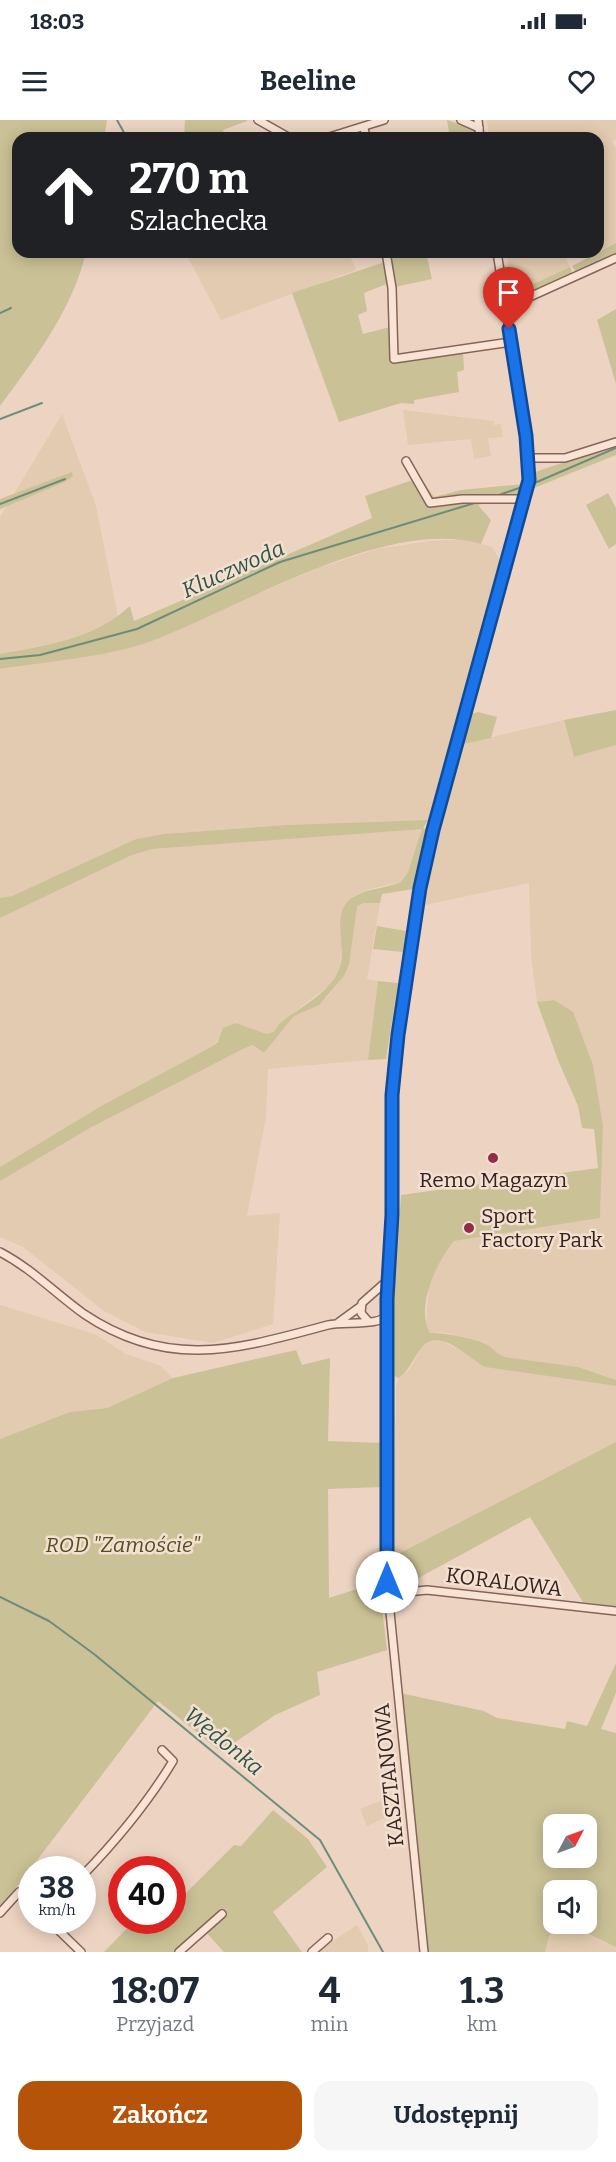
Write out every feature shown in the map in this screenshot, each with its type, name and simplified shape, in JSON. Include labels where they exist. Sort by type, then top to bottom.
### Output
[{"type":"street","points":[[258,120],[279,132]]},
{"type":"street","points":[[349,132],[384,120]]},
{"type":"street","points":[[460,120],[478,124]]},
{"type":"street","points":[[364,128],[365,132]]},
{"type":"street","points":[[387,258],[392,288],[394,359],[511,342]]},
{"type":"street","name":"KASZTANOWA","points":[[424,1952],[387,1594],[387,1310],[394,1072],[420,888],[438,812],[529,480],[529,458],[498,258]]},
{"type":"street","points":[[506,308],[616,258]]},
{"type":"street","points":[[529,458],[566,458],[616,442]]},
{"type":"street","points":[[406,461],[430,503],[462,499],[525,497]]},
{"type":"street","points":[[0,1252],[91,1318],[130,1338],[162,1348],[184,1351],[256,1344],[337,1323],[384,1320],[387,1310],[382,1298],[371,1295]]},
{"type":"street","points":[[337,1323],[361,1306],[388,1280]]},
{"type":"street","points":[[361,1306],[363,1316],[387,1338]]},
{"type":"street","name":"KORALOWA","points":[[387,1594],[427,1590],[616,1611]]},
{"type":"street","points":[[96,1861],[125,1831],[164,1777],[173,1761],[162,1750]]},
{"type":"street","points":[[0,1913],[18,1893]]},
{"type":"street","points":[[179,1952],[222,1914]]},
{"type":"street","points":[[62,1934],[81,1952]]},
{"type":"street","points":[[312,1952],[328,1938]]},
{"type":"shaded area","points":[[487,120],[616,120],[616,139],[612,142],[616,148],[616,243],[604,249],[604,132],[488,132]]},
{"type":"shaded area","points":[[188,258],[351,258],[356,270],[221,320]]},
{"type":"shaded area","points":[[507,258],[566,258],[570,267],[516,292],[512,290]]},
{"type":"shaded area","points":[[403,410],[494,421],[494,425],[501,424],[503,437],[488,438],[491,456],[474,459],[471,439],[408,445]]},
{"type":"shaded area","points":[[62,414],[96,506],[118,617],[89,633],[68,641],[0,654],[0,517]]},
{"type":"shaded area","points":[[465,539],[492,547],[500,561],[428,820],[285,825],[164,834],[136,839],[12,896],[0,898],[0,669],[92,655],[228,606],[319,568],[377,549],[430,541]]},
{"type":"shaded area","points":[[564,720],[574,757],[616,745],[616,1380],[578,1367],[505,1357],[496,1354],[485,1342],[442,1332],[430,1333],[426,1325],[429,1286],[441,1257],[454,1241],[600,1218],[603,1126],[600,1109],[554,1000],[537,1002],[531,956],[529,883],[425,905],[436,847],[463,744]]},
{"type":"shaded area","points":[[423,829],[408,872],[401,882],[370,889],[353,896],[341,949],[340,969],[332,983],[279,1024],[274,1033],[266,1034],[236,1023],[211,1047],[103,1105],[0,1167],[0,918],[132,855],[152,849]]},
{"type":"shaded area","points":[[364,903],[380,903],[367,979],[378,981],[368,1060],[268,1069],[266,1117],[247,1216],[280,1213],[273,1324],[213,1343],[145,1332],[104,1311],[23,1247],[0,1237],[0,1181],[90,1128],[243,1049],[253,1045],[264,1053],[294,1016],[327,997],[344,976],[354,912],[357,906]]},
{"type":"shaded area","points":[[0,1305],[95,1334],[126,1354],[161,1366],[173,1378],[107,1408],[70,1412],[0,1439]]},
{"type":"shaded area","points":[[439,1340],[467,1353],[485,1367],[616,1386],[616,1442],[400,1553],[394,1551],[396,1387],[399,1378],[410,1369],[420,1349],[429,1342]]},
{"type":"shaded area","points":[[400,1793],[401,1811],[367,1826],[360,1809]]},
{"type":"shaded area","points":[[357,1925],[368,1945],[368,1952],[316,1952]]},
{"type":"shaded area","points":[[551,1934],[588,1934],[616,1947],[616,1952],[545,1952]]},
{"type":"green space","points":[[0,120],[107,120],[105,132],[12,132],[12,258],[84,258],[72,294],[62,314],[39,352],[0,406]]},
{"type":"green space","points":[[185,120],[247,120],[223,130],[224,132],[184,132]]},
{"type":"green space","points":[[447,120],[475,129],[475,132],[449,132]]},
{"type":"green space","points":[[616,243],[616,254],[576,272],[572,266],[587,258],[604,258],[604,249]]},
{"type":"green space","points":[[390,258],[427,258],[432,279],[395,287]]},
{"type":"green space","points":[[385,262],[389,283],[364,293],[367,311],[358,315],[363,334],[390,327],[393,360],[463,352],[464,370],[457,372],[459,392],[414,400],[414,404],[401,403],[339,422],[292,293]]},
{"type":"green space","points":[[570,267],[572,273],[517,300],[510,296],[512,290],[516,292]]},
{"type":"green space","points":[[616,309],[616,384],[597,320]]},
{"type":"green space","points":[[616,445],[616,455],[534,488],[535,472]]},
{"type":"green space","points":[[408,460],[434,497],[461,490],[524,484],[521,496],[434,501],[427,495]]},
{"type":"green space","points":[[72,472],[73,476],[65,482],[0,509],[0,499]]},
{"type":"green space","points":[[413,480],[429,508],[469,501],[490,502],[478,505],[491,520],[481,544],[443,539],[402,543],[358,554],[313,570],[149,642],[94,655],[0,669],[0,654],[52,644],[85,634],[101,627],[130,606],[134,621],[372,518],[365,496]]},
{"type":"green space","points":[[608,493],[616,508],[616,544],[609,549],[586,505]]},
{"type":"green space","points":[[616,710],[616,745],[574,757],[564,720]]},
{"type":"green space","points":[[478,712],[497,717],[491,738],[463,744],[471,714]]},
{"type":"green space","points":[[428,820],[423,828],[429,830],[414,889],[382,894],[380,903],[364,903],[357,906],[349,964],[344,976],[319,1005],[294,1016],[264,1053],[253,1045],[243,1049],[90,1128],[0,1181],[0,1167],[103,1105],[211,1047],[218,1042],[223,1028],[236,1023],[266,1034],[274,1032],[279,1024],[320,994],[333,980],[341,962],[340,930],[343,910],[348,902],[357,895],[401,882],[408,872],[422,829],[152,849],[132,855],[0,918],[0,898],[12,896],[136,839],[164,834],[286,825]]},
{"type":"green space","points":[[377,926],[406,931],[403,952],[373,949]]},
{"type":"green space","points":[[378,981],[398,983],[386,1059],[368,1060]]},
{"type":"green space","points":[[554,1000],[573,1012],[593,1065],[603,1126],[600,1218],[454,1241],[441,1260],[430,1285],[425,1310],[426,1322],[430,1333],[476,1340],[505,1357],[578,1367],[616,1380],[616,1386],[485,1367],[452,1345],[435,1340],[427,1343],[419,1351],[408,1369],[399,1378],[394,1376],[394,1279],[396,1278],[401,1195],[598,1168],[594,1129],[582,1128],[578,1106],[537,1002]]},
{"type":"green space","name":"ROD \"Zamoście\"","points":[[296,1350],[302,1365],[330,1358],[328,1441],[382,1443],[382,1487],[328,1489],[329,1598],[379,1582],[387,1650],[317,1672],[320,1695],[275,1715],[221,1752],[158,1701],[40,1856],[18,1856],[18,1885],[0,1909],[0,1439],[70,1412],[107,1408],[173,1378]]},
{"type":"green space","points":[[616,1442],[616,1606],[583,1602],[530,1517],[402,1587],[393,1583],[394,1551],[400,1553]]},
{"type":"green space","points":[[616,1663],[616,1693],[601,1729],[616,1733],[616,1947],[588,1934],[597,1934],[597,1880],[543,1880],[543,1934],[551,1934],[545,1952],[428,1952],[400,1693],[484,1711],[497,1718],[565,1729],[567,1721],[587,1726]]},
{"type":"green space","points":[[273,1810],[308,1839],[327,1867],[273,1912],[302,1952],[224,1952],[202,1928],[175,1952],[104,1952],[121,1934],[186,1934],[186,1893],[234,1845],[241,1846]]},
{"type":"waterway","points":[[117,120],[124,132]]},
{"type":"waterway","points":[[0,313],[11,308]]},
{"type":"waterway","points":[[0,419],[42,403]]},
{"type":"waterway","name":"Kluczwoda","points":[[530,485],[616,448]]},
{"type":"waterway","points":[[0,504],[65,479]]},
{"type":"waterway","name":"Kluczwoda","points":[[496,496],[525,486]]},
{"type":"waterway","name":"Kluczwoda","points":[[0,659],[40,655],[137,629],[280,562],[478,502]]},
{"type":"waterway","name":"Wędonka","points":[[0,1597],[49,1621],[94,1654],[320,1840],[383,1952]]},
{"type":"place","name":"Remo Magazyn","points":[[493,1158]]},
{"type":"place","name":"Sport Factory Park","points":[[469,1228]]},
{"type":"route","points":[[387,1582],[387,1307],[392,1215],[394,1072],[420,888],[438,812],[529,480],[529,458],[509,329]]}]
